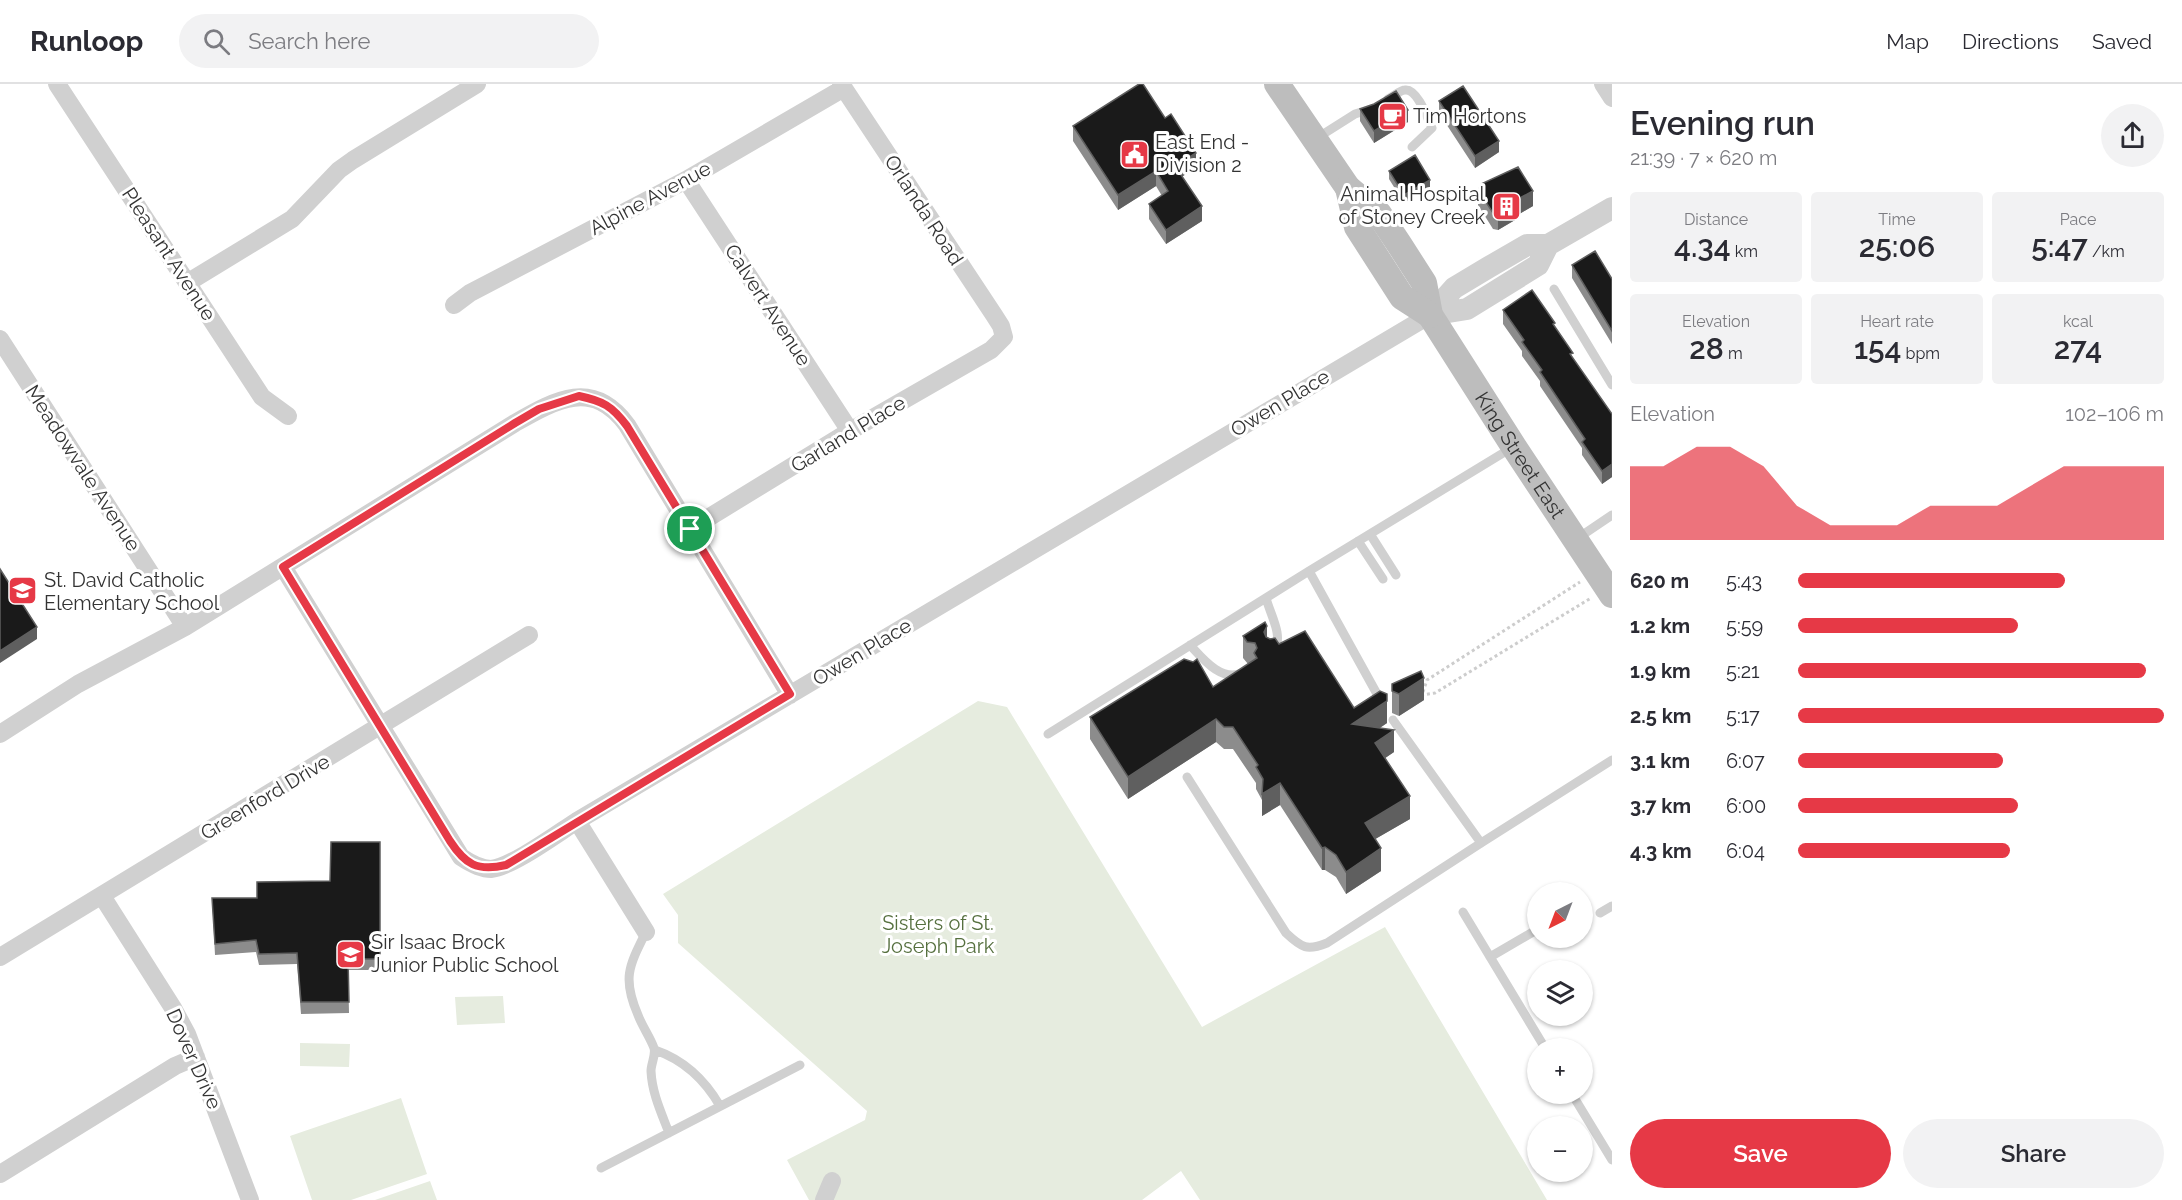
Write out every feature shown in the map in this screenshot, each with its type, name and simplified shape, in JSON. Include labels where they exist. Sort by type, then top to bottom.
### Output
[{"type":"main road","name":"King Street East","points":[[1277,84],[1348,188],[1357,227],[1402,297],[1430,315],[1605,584]]},
{"type":"street","name":"Pleasant Avenue","points":[[57,84],[261,397],[288,416]]},
{"type":"street","points":[[187,282],[292,219],[339,170],[477,84]]},
{"type":"street","points":[[1603,84],[1612,98]]},
{"type":"street","name":"Alpine Avenue","points":[[454,305],[470,293],[686,180],[842,86]]},
{"type":"street","name":"Orlanda Road","points":[[842,86],[994,315],[1001,326],[1004,337]]},
{"type":"street","name":"Calvert Avenue","points":[[686,180],[850,431]]},
{"type":"street","points":[[1430,315],[1467,309],[1538,265],[1548,245],[1612,208]]},
{"type":"street","name":"Owen Place","points":[[283,567],[461,857],[475,866],[490,869],[506,865],[577,820],[1430,315]]},
{"type":"street","name":"Garland Place","points":[[690,529],[850,431],[991,350],[1004,337]]},
{"type":"street","name":"Meadowvale Avenue","points":[[0,339],[185,627]]},
{"type":"street","points":[[0,734],[78,684],[185,627],[515,423],[539,409],[579,396],[600,400],[616,411],[790,694]]},
{"type":"street","name":"Greenford Drive","points":[[0,957],[529,635]]},
{"type":"street","points":[[577,820],[646,932]]},
{"type":"street","name":"Dover Drive","points":[[102,896],[187,1034],[250,1200]]},
{"type":"street","points":[[0,1174],[175,1066],[196,1057]]},
{"type":"street","points":[[824,1200],[832,1181]]},
{"type":"lane","points":[[1315,140],[1355,114],[1371,110],[1404,90],[1409,90],[1418,97],[1432,128],[1412,147]]},
{"type":"lane","points":[[1554,289],[1612,385]]},
{"type":"lane","points":[[1048,734],[1309,571],[1514,447]]},
{"type":"lane","points":[[1576,540],[1612,515]]},
{"type":"lane","points":[[1370,534],[1396,575]]},
{"type":"lane","points":[[1358,541],[1383,579]]},
{"type":"lane","points":[[1309,571],[1386,710]]},
{"type":"lane","points":[[1266,598],[1277,630],[1277,647],[1271,655]]},
{"type":"lane","points":[[1190,645],[1211,667],[1227,674],[1238,675],[1250,670]]},
{"type":"lane","points":[[1392,720],[1481,843]]},
{"type":"lane","points":[[1187,777],[1286,933],[1305,948],[1328,944],[1612,760]]},
{"type":"lane","points":[[1600,913],[1612,906]]},
{"type":"lane","points":[[1462,912],[1539,1038]]},
{"type":"lane","points":[[646,932],[632,960],[629,989],[638,1015],[655,1050],[651,1069],[654,1094],[669,1133]]},
{"type":"lane","points":[[1490,957],[1527,935]]},
{"type":"lane","points":[[655,1050],[672,1056],[690,1070],[709,1087],[720,1106]]},
{"type":"lane","points":[[601,1168],[801,1065]]},
{"type":"lane","points":[[1578,1104],[1612,1160]]},
{"type":"path","points":[[1423,693],[1427,681],[1605,584]]},
{"type":"path","points":[[1416,698],[1423,693],[1435,693],[1605,584]]},
{"type":"green space","name":"Sisters of St. Joseph Park","points":[[978,701],[1007,707],[1202,1027],[1385,927],[1527,1166],[1527,1182],[1536,1182],[1547,1200],[1200,1200],[1181,1171],[1142,1200],[809,1200],[787,1160],[865,1120],[867,1111],[678,943],[678,915],[663,894]]},
{"type":"green space","points":[[503,996],[505,1023],[457,1025],[455,997]]},
{"type":"green space","points":[[300,1043],[350,1044],[349,1067],[300,1066]]},
{"type":"green space","points":[[401,1098],[427,1174],[351,1200],[312,1200],[290,1136]]},
{"type":"green space","points":[[430,1181],[437,1200],[375,1200]]},
{"type":"building","name":"East End - Division 2","points":[[1139,84],[1143,84],[1165,118],[1171,114],[1196,153],[1175,166],[1202,206],[1166,230],[1149,204],[1168,191],[1156,171],[1118,195],[1073,126]]},
{"type":"building","points":[[1463,86],[1499,141],[1475,156],[1439,101]]},
{"type":"building","points":[[1396,91],[1408,110],[1374,131],[1360,109]]},
{"type":"building","points":[[1415,155],[1430,180],[1404,195],[1389,171]]},
{"type":"building","points":[[1518,167],[1533,191],[1516,200],[1515,205],[1498,215],[1493,213],[1478,190],[1481,184]]},
{"type":"building","points":[[1595,251],[1612,279],[1612,331],[1572,265]]},
{"type":"building","points":[[1532,290],[1573,353],[1570,354],[1612,414],[1612,464],[1602,471],[1582,442],[1585,439],[1540,372],[1542,370],[1503,310]]},
{"type":"building","points":[[0,569],[37,627],[0,651]]},
{"type":"building","points":[[1265,622],[1266,637],[1275,638],[1279,644],[1305,631],[1354,708],[1380,691],[1387,694],[1387,701],[1352,724],[1394,730],[1375,743],[1410,796],[1365,823],[1381,848],[1346,872],[1336,855],[1325,847],[1322,848],[1280,783],[1262,794],[1263,779],[1256,767],[1258,765],[1233,727],[1224,727],[1216,719],[1128,777],[1090,717],[1184,659],[1193,662],[1197,659],[1213,687],[1257,658],[1254,653],[1257,648],[1255,643],[1247,642],[1243,636]]},
{"type":"building","points":[[1421,671],[1424,678],[1399,694],[1392,691],[1392,684]]},
{"type":"building","points":[[331,842],[380,842],[380,959],[348,959],[349,1002],[301,1002],[297,953],[259,954],[256,940],[215,944],[212,898],[257,898],[257,882],[330,881]]},
{"type":"place","name":"Tim Hortons","points":[[1392,116]]},
{"type":"place","name":"East End - Division 2","points":[[1134,154]]},
{"type":"place","name":"Animal Hospital of Stoney Creek","points":[[1506,206]]},
{"type":"place","name":"St. David Catholic Elementary School","points":[[23,591]]},
{"type":"place","name":"Sir Isaac Brock Junior Public School","points":[[350,954]]},
{"type":"route","points":[[579,396],[600,400],[616,411],[690,529],[790,694],[577,820],[506,865],[490,869],[475,866],[461,857],[450,841],[283,567],[539,409],[579,396]]}]
